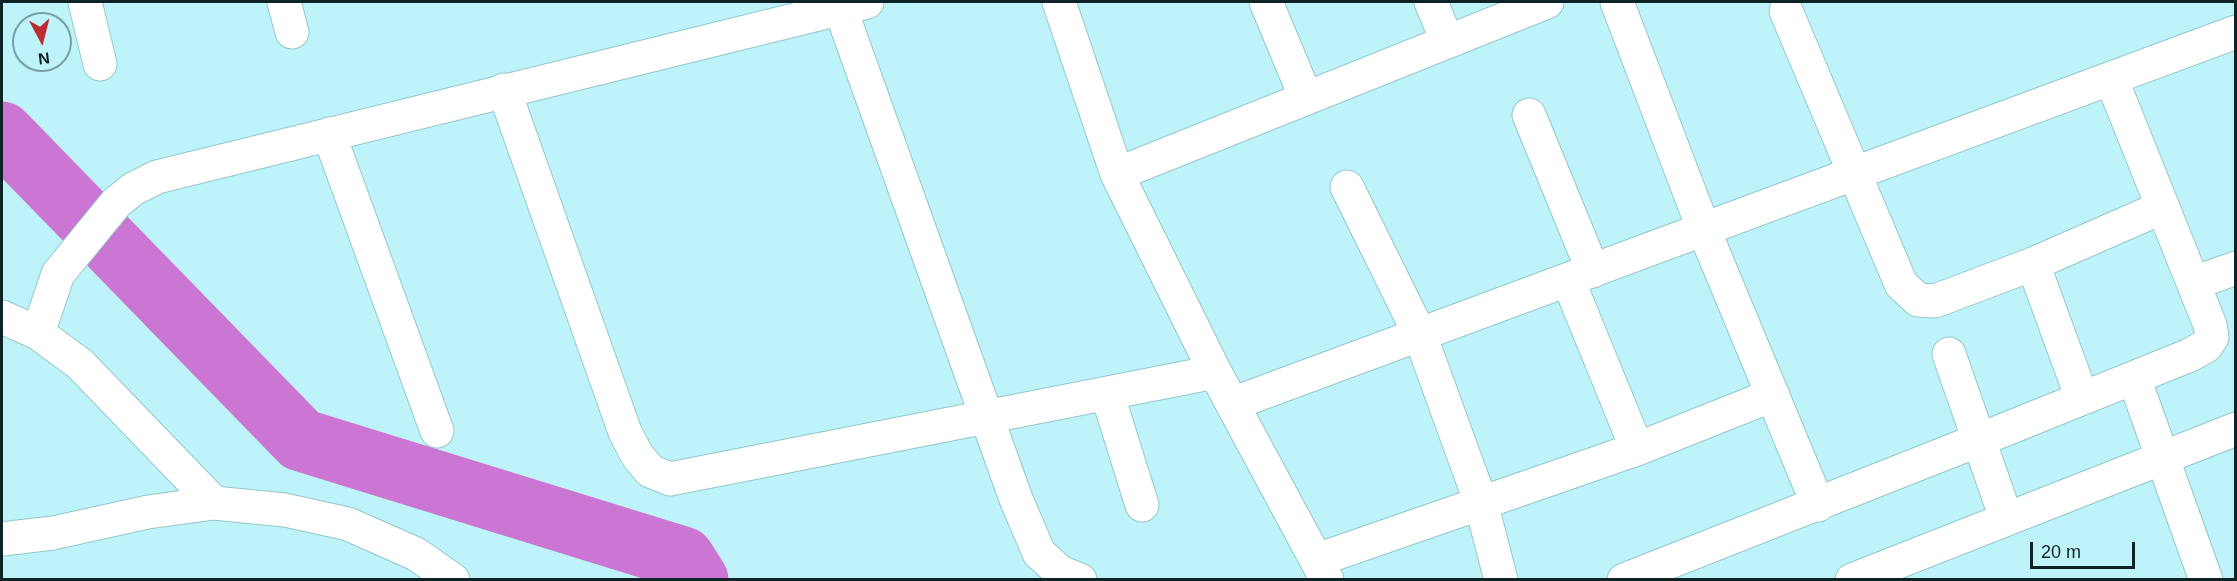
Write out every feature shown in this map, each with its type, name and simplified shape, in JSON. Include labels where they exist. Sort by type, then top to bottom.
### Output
[{"type":"street","points":[[85,2],[100,64]]},
{"type":"street","points":[[1059,2],[1117,174],[1215,372],[1322,570],[1481,503],[1637,449],[1773,395]]},
{"type":"street","points":[[1266,2],[1306,98]]},
{"type":"street","points":[[1431,2],[1447,41]]},
{"type":"street","points":[[1117,174],[1546,2]]},
{"type":"street","points":[[1617,2],[1704,230],[1818,505]]},
{"type":"street","points":[[38,333],[58,274],[116,203],[133,189],[157,177],[848,3],[986,416],[1039,553],[1060,572],[1080,579]]},
{"type":"street","points":[[1786,11],[1901,284],[1918,300],[1935,301],[2032,264],[2163,207]]},
{"type":"street","points":[[1232,404],[2235,32]]},
{"type":"street","points":[[1624,579],[1818,505],[2134,378],[2206,346],[2212,337],[2194,284],[2110,78]]},
{"type":"street","points":[[504,90],[625,432],[637,455],[650,471],[670,479],[1215,372]]},
{"type":"street","points":[[1529,115],[1637,449]]},
{"type":"street","points":[[329,134],[437,431]]},
{"type":"street","points":[[1347,187],[1420,335],[1481,503],[1501,579]]},
{"type":"street","points":[[2032,264],[2082,398]]},
{"type":"street","points":[[2194,284],[2235,268]]},
{"type":"street","points":[[2,316],[38,333],[80,364],[214,503]]},
{"type":"street","points":[[1949,354],[2006,518]]},
{"type":"street","points":[[2134,378],[2206,579]]},
{"type":"street","points":[[1107,393],[1142,504]]},
{"type":"street","points":[[1852,579],[2235,429]]},
{"type":"street","points":[[2,539],[53,533],[148,512],[214,503],[285,510],[348,524],[416,554],[453,579]]},
{"type":"waterway","points":[[2,133],[301,440],[683,558],[697,580]]}]
